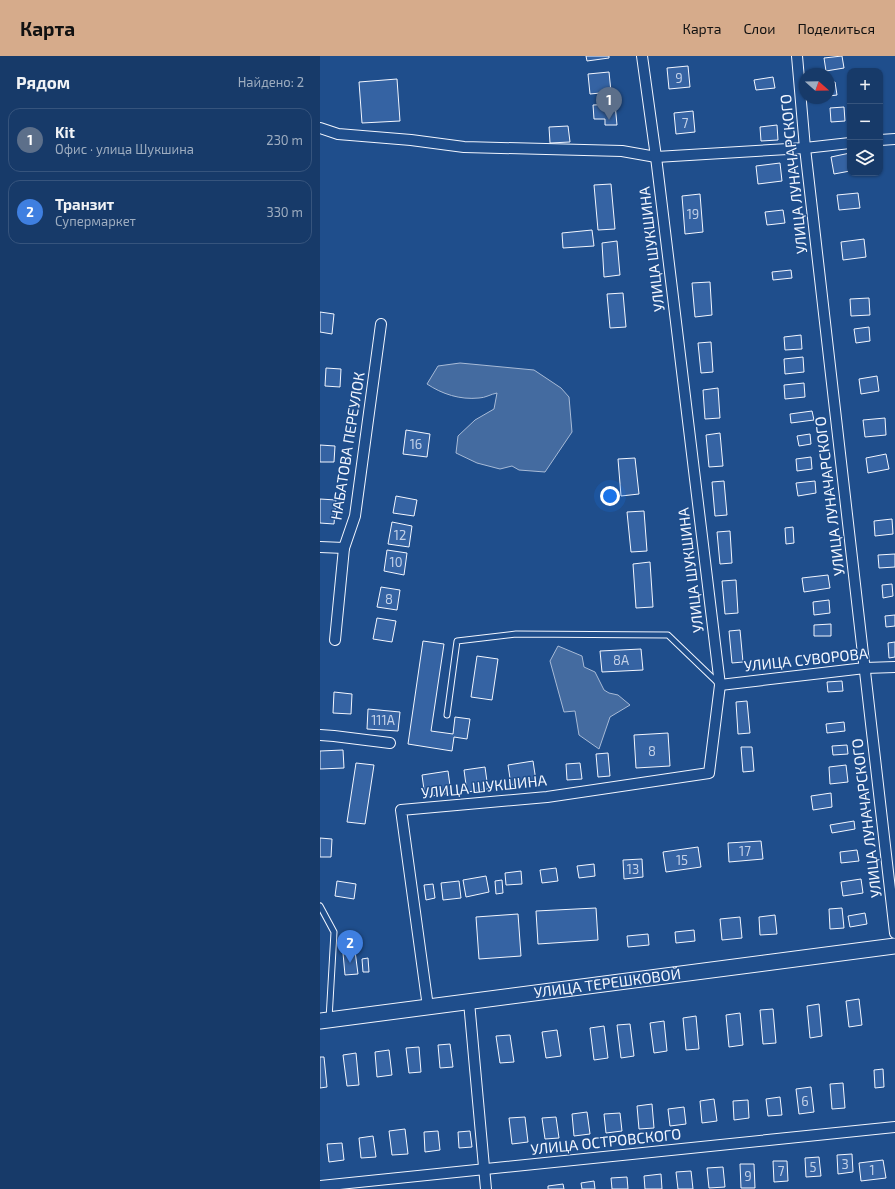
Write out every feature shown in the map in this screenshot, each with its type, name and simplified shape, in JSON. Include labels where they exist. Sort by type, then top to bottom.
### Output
[{"type":"main road","name":"УЛИЦА ТЕРЕШКОВОЙ","points":[[325,1021],[895,946]]},
{"type":"street","name":"УЛИЦА ШУКШИНА","points":[[428,1007],[401,810],[547,797],[709,773],[720,685],[656,157],[642,56]]},
{"type":"street","name":"УЛИЦА ЛУНАЧАРСКОГО","points":[[797,56],[805,148],[895,932]]},
{"type":"street","points":[[320,128],[338,134],[411,140],[464,147],[622,151],[656,157],[805,148],[847,143]]},
{"type":"street","points":[[883,140],[895,139]]},
{"type":"street","name":"НАБАТОВА ПЕРЕУЛОК","points":[[335,640],[344,548],[355,516],[382,324]]},
{"type":"street","points":[[320,546],[344,548]]},
{"type":"street","name":"УЛИЦА СУВОРОВА","points":[[720,685],[865,668],[895,667]]},
{"type":"street","points":[[320,735],[390,743]]},
{"type":"street","points":[[469,1002],[486,1189]]},
{"type":"street","name":"УЛИЦА ОСТРОВСКОГО","points":[[320,1186],[895,1127]]},
{"type":"lane","points":[[447,715],[457,641],[508,635],[668,635],[720,685]]},
{"type":"lane","points":[[320,906],[334,932],[325,1021]]},
{"type":"water","points":[[460,363],[534,370],[561,388],[569,397],[572,432],[545,472],[519,470],[512,466],[500,469],[477,463],[456,453],[458,436],[475,420],[494,409],[497,393],[481,398],[465,398],[439,391],[427,384],[438,366]]},
{"type":"water","points":[[558,646],[582,656],[584,667],[595,672],[604,690],[618,695],[630,705],[610,717],[599,749],[579,735],[575,711],[564,712],[550,661]]},
{"type":"building","points":[[586,56],[609,56],[609,58],[587,61]]},
{"type":"building","points":[[842,56],[844,68],[835,70],[835,68],[826,68],[824,58]]},
{"type":"building","points":[[688,66],[690,87],[669,89],[667,68]]},
{"type":"building","points":[[609,72],[611,92],[590,94],[588,74]]},
{"type":"building","points":[[773,77],[775,88],[756,90],[754,80]]},
{"type":"building","points":[[397,79],[400,121],[362,123],[359,82]]},
{"type":"building","points":[[835,82],[837,95],[835,95]]},
{"type":"building","points":[[615,104],[617,125],[605,125],[605,119],[594,119],[593,105]]},
{"type":"building","points":[[844,107],[845,121],[831,122],[830,108]]},
{"type":"building","points":[[693,111],[695,132],[676,134],[674,113]]},
{"type":"building","points":[[777,125],[778,140],[761,141],[760,127]]},
{"type":"building","points":[[568,126],[570,142],[550,143],[549,127]]},
{"type":"building","points":[[847,154],[847,172],[834,174],[831,157]]},
{"type":"building","points":[[780,163],[782,181],[758,184],[756,166]]},
{"type":"building","points":[[611,184],[615,229],[598,230],[594,185]]},
{"type":"building","points":[[858,193],[860,208],[839,210],[837,195]]},
{"type":"building","points":[[700,194],[703,232],[685,234],[682,196]]},
{"type":"building","points":[[783,210],[785,223],[767,225],[765,212]]},
{"type":"building","points":[[592,230],[594,246],[563,248],[562,233]]},
{"type":"building","points":[[864,239],[866,257],[843,260],[841,242]]},
{"type":"building","points":[[617,241],[620,275],[604,277],[602,243]]},
{"type":"building","points":[[791,270],[792,278],[773,280],[772,272]]},
{"type":"building","points":[[710,282],[712,315],[695,317],[692,283]]},
{"type":"building","points":[[623,293],[626,327],[610,328],[607,294]]},
{"type":"building","points":[[869,298],[870,315],[851,316],[850,299]]},
{"type":"building","points":[[320,312],[334,314],[332,334],[320,332]]},
{"type":"building","points":[[869,327],[870,341],[856,343],[854,329]]},
{"type":"building","points":[[801,335],[802,349],[785,350],[784,337]]},
{"type":"building","points":[[711,342],[713,372],[701,373],[698,343]]},
{"type":"building","points":[[803,357],[804,372],[785,374],[784,359]]},
{"type":"building","points":[[326,368],[341,369],[340,387],[325,386]]},
{"type":"building","points":[[877,376],[879,391],[861,394],[859,379]]},
{"type":"building","points":[[804,383],[805,397],[785,399],[784,385]]},
{"type":"building","points":[[718,388],[720,418],[705,419],[703,390]]},
{"type":"building","points":[[812,411],[814,420],[791,423],[790,414]]},
{"type":"building","points":[[885,418],[886,435],[865,437],[863,420]]},
{"type":"building","points":[[406,430],[430,434],[427,457],[403,454]]},
{"type":"building","points":[[720,433],[723,466],[709,467],[706,435]]},
{"type":"building","points":[[810,434],[811,444],[799,446],[797,436]]},
{"type":"building","points":[[320,445],[335,446],[334,462],[320,462]]},
{"type":"building","points":[[886,454],[889,469],[868,473],[866,458]]},
{"type":"building","points":[[811,457],[812,469],[797,471],[796,459]]},
{"type":"building","points":[[635,458],[639,494],[621,496],[618,459]]},
{"type":"building","points":[[724,481],[727,515],[715,516],[712,482]]},
{"type":"building","points":[[815,481],[816,493],[798,496],[796,483]]},
{"type":"building","points":[[396,496],[417,500],[414,516],[393,513]]},
{"type":"building","points":[[320,499],[336,500],[334,524],[320,523]]},
{"type":"building","points":[[644,511],[647,551],[631,552],[627,512]]},
{"type":"building","points":[[892,519],[893,534],[875,536],[874,521]]},
{"type":"building","points":[[392,522],[412,526],[409,547],[388,544]]},
{"type":"building","points":[[793,527],[794,543],[786,544],[785,528]]},
{"type":"building","points":[[730,531],[732,563],[720,564],[717,532]]},
{"type":"building","points":[[387,550],[407,553],[404,575],[384,571]]},
{"type":"building","points":[[895,554],[895,567],[879,568],[878,555]]},
{"type":"building","points":[[650,562],[653,607],[636,608],[633,564]]},
{"type":"building","points":[[828,575],[830,588],[804,592],[802,578]]},
{"type":"building","points":[[736,580],[738,613],[725,614],[722,581]]},
{"type":"building","points":[[892,584],[893,596],[883,598],[882,585]]},
{"type":"building","points":[[381,587],[400,590],[397,610],[377,607]]},
{"type":"building","points":[[829,600],[830,613],[814,615],[813,602]]},
{"type":"building","points":[[895,615],[895,626],[886,627],[885,616]]},
{"type":"building","points":[[377,618],[396,621],[392,642],[373,639]]},
{"type":"building","points":[[831,624],[831,636],[814,636],[814,625]]},
{"type":"building","points":[[740,630],[743,662],[732,663],[729,631]]},
{"type":"building","points":[[423,641],[444,644],[431,731],[453,734],[455,717],[470,719],[467,739],[454,737],[452,751],[408,744]]},
{"type":"building","points":[[895,642],[895,657],[889,658],[888,643]]},
{"type":"building","points":[[641,649],[643,670],[602,672],[600,651]]},
{"type":"building","points":[[477,656],[498,659],[492,700],[471,697]]},
{"type":"building","points":[[842,681],[843,691],[828,692],[827,682]]},
{"type":"building","points":[[334,692],[352,694],[351,714],[333,713]]},
{"type":"building","points":[[747,701],[750,733],[738,734],[736,702]]},
{"type":"building","points":[[368,709],[400,712],[398,731],[367,729]]},
{"type":"building","points":[[844,722],[845,731],[827,733],[826,724]]},
{"type":"building","points":[[668,733],[670,766],[636,768],[634,735]]},
{"type":"building","points":[[847,745],[848,754],[833,755],[832,746]]},
{"type":"building","points":[[741,747],[752,747],[754,771],[743,772]]},
{"type":"building","points":[[343,750],[344,768],[320,769],[320,751]]},
{"type":"building","points":[[608,753],[610,776],[598,777],[596,754]]},
{"type":"building","points":[[533,761],[536,781],[511,785],[508,765]]},
{"type":"building","points":[[356,763],[374,765],[365,824],[347,822]]},
{"type":"building","points":[[580,763],[582,779],[567,780],[566,764]]},
{"type":"building","points":[[846,765],[848,782],[830,784],[829,767]]},
{"type":"building","points":[[485,767],[488,789],[467,792],[464,770]]},
{"type":"building","points":[[448,771],[451,793],[425,797],[422,775]]},
{"type":"building","points":[[831,793],[832,807],[813,810],[811,796]]},
{"type":"building","points":[[854,821],[855,829],[832,833],[830,825]]},
{"type":"building","points":[[320,838],[332,839],[331,857],[320,857]]},
{"type":"building","points":[[761,841],[763,859],[729,862],[728,843]]},
{"type":"building","points":[[698,847],[701,867],[666,872],[663,852]]},
{"type":"building","points":[[857,850],[859,861],[841,863],[840,852]]},
{"type":"building","points":[[642,859],[643,877],[624,879],[623,860]]},
{"type":"building","points":[[594,864],[595,876],[579,878],[577,866]]},
{"type":"building","points":[[556,868],[558,881],[542,883],[540,870]]},
{"type":"building","points":[[521,871],[522,884],[506,885],[505,873]]},
{"type":"building","points":[[486,876],[489,892],[466,897],[463,880]]},
{"type":"building","points":[[861,879],[863,893],[843,896],[841,882]]},
{"type":"building","points":[[502,880],[503,893],[496,894],[495,881]]},
{"type":"building","points":[[337,881],[356,884],[354,899],[335,896]]},
{"type":"building","points":[[459,881],[461,898],[443,900],[441,883]]},
{"type":"building","points":[[433,884],[435,898],[426,900],[424,885]]},
{"type":"building","points":[[596,908],[598,940],[538,944],[536,911]]},
{"type":"building","points":[[842,908],[844,928],[830,929],[829,909]]},
{"type":"building","points":[[865,913],[867,924],[850,927],[848,916]]},
{"type":"building","points":[[518,914],[521,956],[479,959],[476,917]]},
{"type":"building","points":[[775,915],[777,934],[760,935],[759,917]]},
{"type":"building","points":[[740,917],[742,938],[722,940],[720,919]]},
{"type":"building","points":[[694,930],[695,941],[676,943],[675,932]]},
{"type":"building","points":[[648,934],[649,945],[628,947],[627,936]]},
{"type":"building","points":[[355,951],[358,974],[345,975],[343,953]]},
{"type":"building","points":[[368,958],[369,972],[363,972],[362,959]]},
{"type":"building","points":[[859,999],[862,1025],[849,1027],[846,1001]]},
{"type":"building","points":[[819,1004],[822,1036],[810,1038],[807,1006]]},
{"type":"building","points":[[773,1009],[776,1043],[763,1044],[760,1010]]},
{"type":"building","points":[[740,1013],[743,1045],[729,1047],[726,1015]]},
{"type":"building","points":[[696,1016],[699,1049],[686,1050],[683,1018]]},
{"type":"building","points":[[664,1021],[667,1051],[654,1053],[650,1023]]},
{"type":"building","points":[[630,1024],[634,1056],[621,1058],[617,1025]]},
{"type":"building","points":[[604,1026],[608,1058],[594,1060],[590,1028]]},
{"type":"building","points":[[557,1030],[561,1056],[546,1058],[542,1032]]},
{"type":"building","points":[[510,1035],[514,1062],[500,1063],[496,1036]]},
{"type":"building","points":[[450,1044],[453,1067],[440,1068],[438,1045]]},
{"type":"building","points":[[419,1047],[421,1072],[409,1073],[406,1048]]},
{"type":"building","points":[[389,1050],[392,1075],[377,1077],[375,1052]]},
{"type":"building","points":[[356,1053],[359,1085],[347,1086],[343,1055]]},
{"type":"building","points":[[320,1057],[324,1057],[327,1087],[320,1088]]},
{"type":"building","points":[[883,1069],[884,1087],[875,1088],[874,1070]]},
{"type":"building","points":[[843,1083],[845,1108],[832,1109],[830,1084]]},
{"type":"building","points":[[811,1087],[814,1112],[799,1114],[796,1089]]},
{"type":"building","points":[[780,1097],[782,1115],[768,1116],[766,1099]]},
{"type":"building","points":[[714,1099],[717,1121],[702,1123],[700,1101]]},
{"type":"building","points":[[748,1100],[749,1118],[734,1120],[733,1101]]},
{"type":"building","points":[[652,1104],[654,1128],[639,1129],[637,1106]]},
{"type":"building","points":[[684,1107],[686,1124],[670,1126],[668,1109]]},
{"type":"building","points":[[587,1112],[590,1134],[574,1136],[572,1114]]},
{"type":"building","points":[[620,1113],[622,1131],[606,1133],[604,1114]]},
{"type":"building","points":[[525,1117],[528,1142],[512,1144],[509,1118]]},
{"type":"building","points":[[556,1117],[559,1138],[545,1139],[542,1118]]},
{"type":"building","points":[[405,1129],[408,1154],[392,1155],[389,1131]]},
{"type":"building","points":[[438,1131],[440,1150],[425,1152],[424,1132]]},
{"type":"building","points":[[470,1131],[472,1147],[459,1148],[458,1132]]},
{"type":"building","points":[[373,1136],[376,1157],[361,1158],[359,1138]]},
{"type":"building","points":[[342,1143],[344,1160],[329,1162],[327,1144]]},
{"type":"building","points":[[852,1154],[853,1172],[838,1174],[837,1155]]},
{"type":"building","points":[[819,1157],[821,1176],[806,1177],[805,1158]]},
{"type":"building","points":[[883,1160],[886,1178],[861,1181],[859,1163]]},
{"type":"building","points":[[773,1161],[787,1161],[788,1181],[774,1182]]},
{"type":"building","points":[[740,1164],[754,1164],[755,1188],[741,1188]]},
{"type":"building","points":[[723,1167],[725,1187],[709,1188],[707,1168]]},
{"type":"building","points":[[691,1171],[693,1189],[678,1189],[676,1172]]},
{"type":"building","points":[[661,1174],[662,1189],[645,1189],[644,1176]]},
{"type":"building","points":[[627,1177],[628,1189],[612,1189],[611,1178]]},
{"type":"building","points":[[594,1181],[595,1189],[582,1189],[581,1183]]},
{"type":"building","points":[[563,1184],[564,1189],[548,1189],[548,1186]]},
{"type":"place","name":"Kit","points":[[609,120]]},
{"type":"place","name":"Транзит","points":[[350,963]]}]
